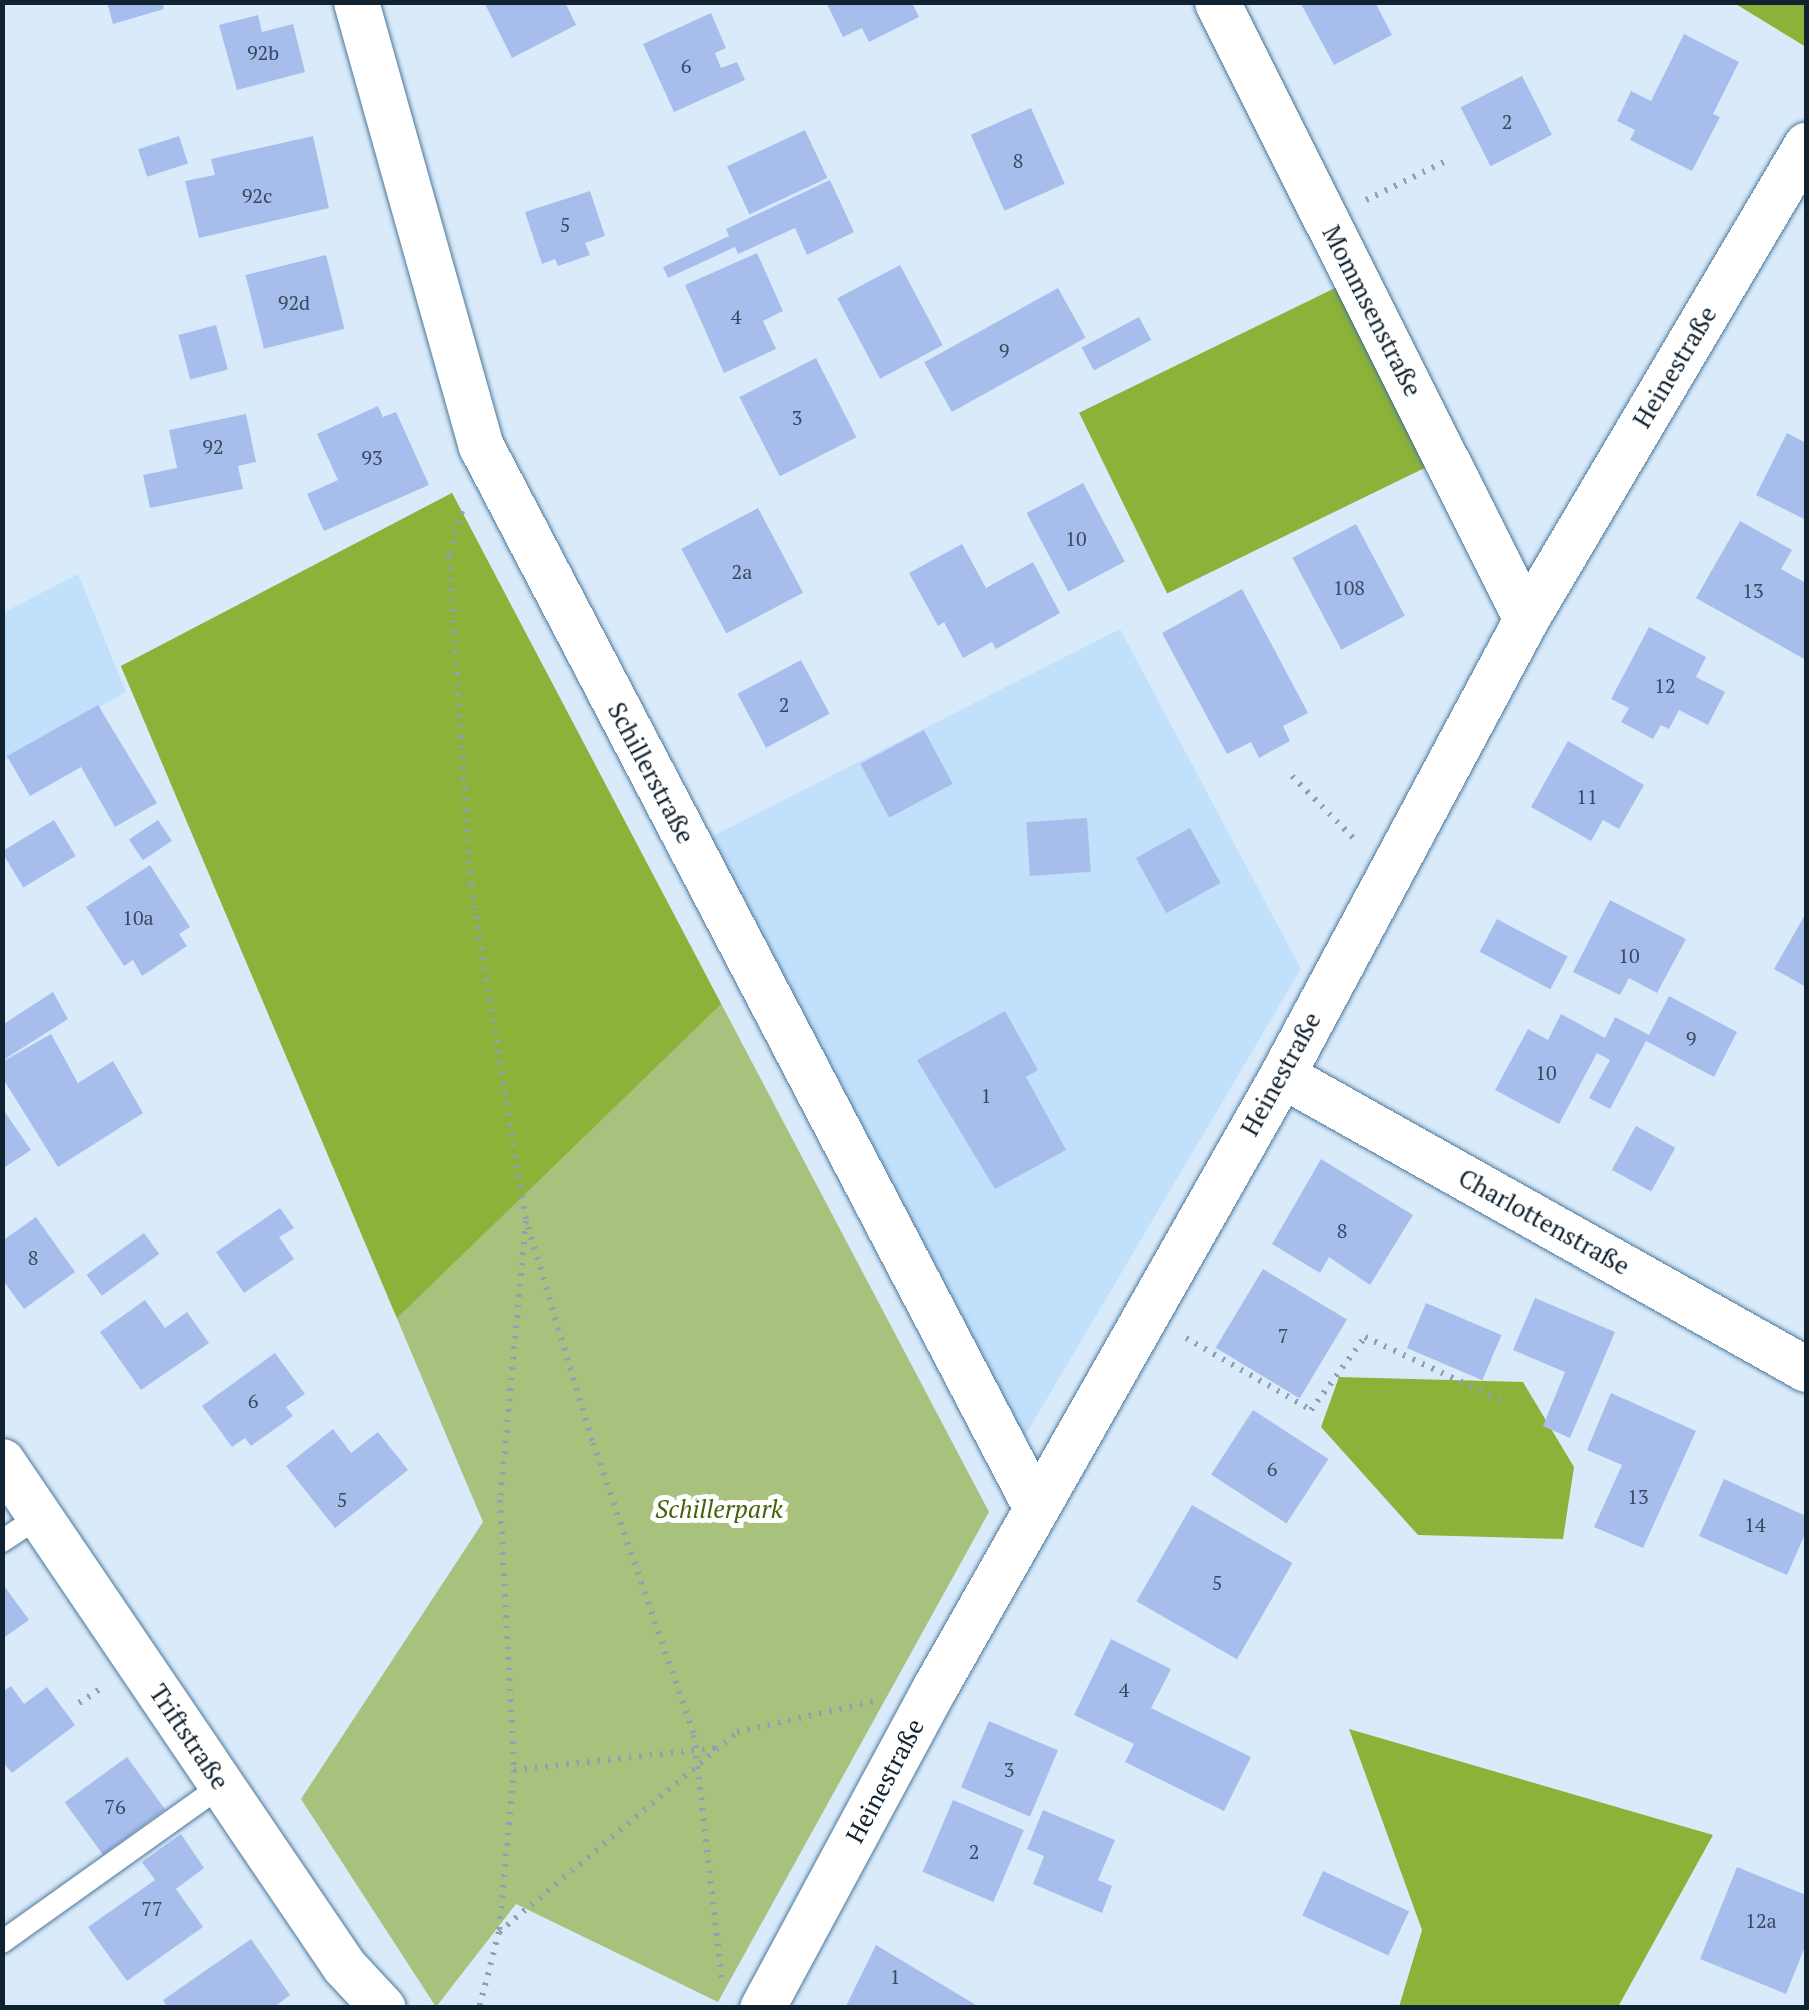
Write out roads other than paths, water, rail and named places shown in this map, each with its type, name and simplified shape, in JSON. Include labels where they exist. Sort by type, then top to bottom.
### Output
[{"type":"street","name":"Schillerstraße","points":[[356,2],[480,446],[1036,1508]]},
{"type":"street","name":"Mommsenstraße","points":[[1217,2],[1526,619]]},
{"type":"street","name":"Heinestraße","points":[[743,2001],[935,1687],[1282,1075],[1526,619],[1806,145]]},
{"type":"street","name":"Charlottenstraße","points":[[1282,1075],[1806,1369]]},
{"type":"street","name":"Triftstraße","points":[[2,1461],[344,1966],[383,2008]]},
{"type":"lane","points":[[2,1541],[40,1516]]},
{"type":"lane","points":[[2,1942],[222,1786]]},
{"type":"park label","name":"Schillerpark","points":[[719,1509]]}]
